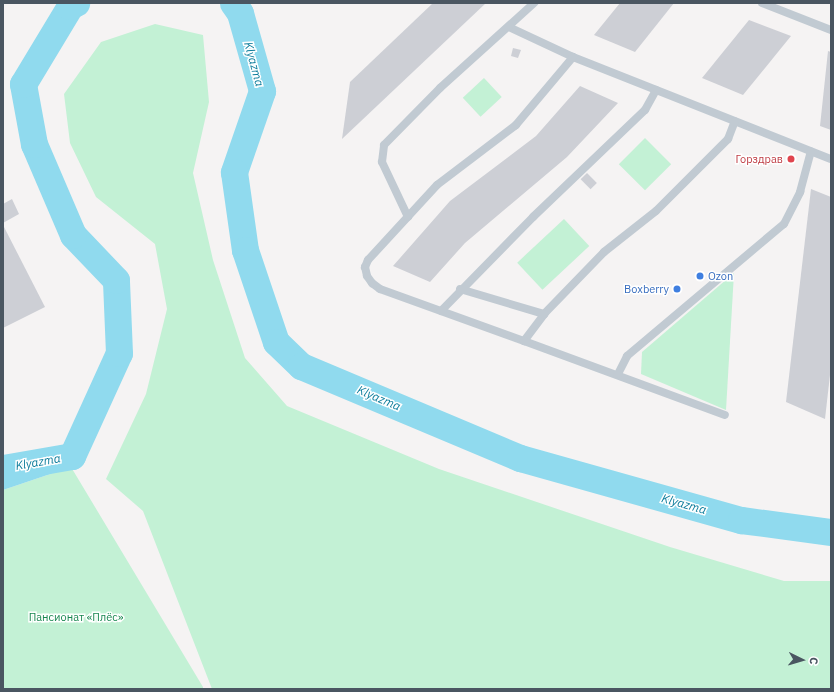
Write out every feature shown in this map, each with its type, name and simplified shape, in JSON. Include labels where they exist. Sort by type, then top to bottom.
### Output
[{"type":"lane","points":[[408,217],[382,162],[384,145],[440,88],[534,3]]},
{"type":"lane","points":[[762,3],[831,30]]},
{"type":"lane","points":[[509,27],[573,58],[831,159]]},
{"type":"lane","points":[[573,58],[516,125],[437,185],[368,260],[365,267],[367,276],[372,283],[380,289],[618,374],[725,415]]},
{"type":"lane","points":[[441,311],[460,289],[645,110],[656,90]]},
{"type":"lane","points":[[524,341],[544,314],[604,252],[656,211],[728,139],[735,121]]},
{"type":"lane","points":[[618,374],[627,356],[784,224],[800,192],[811,151]]},
{"type":"lane","points":[[460,289],[544,314]]},
{"type":"green space","points":[[155,24],[203,35],[209,102],[193,173],[213,260],[245,358],[287,406],[439,469],[670,547],[784,581],[831,581],[831,689],[212,689],[143,511],[106,479],[146,394],[167,309],[155,244],[96,197],[70,143],[64,94],[101,42]]},
{"type":"green space","points":[[484,78],[502,97],[481,117],[463,98]]},
{"type":"green space","points":[[645,138],[671,164],[645,190],[619,164]]},
{"type":"green space","points":[[564,219],[589,246],[542,290],[517,263]]},
{"type":"green space","points":[[734,273],[726,410],[641,374],[642,352]]},
{"type":"green space","name":"Пансионат «Плёс»","points":[[71,467],[203,689],[3,689],[3,490]]},
{"type":"water","points":[[74,446],[71,467],[3,490],[3,460]]},
{"type":"building","points":[[433,3],[486,3],[342,139],[350,82]]},
{"type":"building","points":[[620,3],[674,3],[635,52],[594,35]]},
{"type":"building","points":[[749,20],[791,36],[743,95],[702,78]]},
{"type":"building","points":[[513,48],[521,50],[518,58],[511,56]]},
{"type":"building","points":[[828,51],[831,52],[831,130],[820,126]]},
{"type":"building","points":[[580,86],[618,103],[567,157],[465,243],[430,282],[393,266],[450,201],[536,136]]},
{"type":"building","points":[[587,173],[597,183],[591,189],[581,179]]},
{"type":"building","points":[[811,189],[831,197],[831,366],[825,419],[786,402]]},
{"type":"building","points":[[12,199],[19,214],[3,223],[3,204]]},
{"type":"building","points":[[3,225],[45,307],[3,328]]},
{"type":"waterway","name":"Klyazma","points":[[3,468],[72,456],[119,353],[116,280],[73,235],[34,144],[23,84],[70,6],[76,3]]},
{"type":"waterway","name":"Klyazma","points":[[233,3],[240,13],[262,91],[234,172],[245,250],[276,342],[301,366],[520,458],[741,520],[831,532]]},
{"type":"place","name":"Горздрав","points":[[791,159]]},
{"type":"place","name":"Ozon","points":[[700,276]]},
{"type":"place","name":"Boxberry","points":[[677,289]]}]
